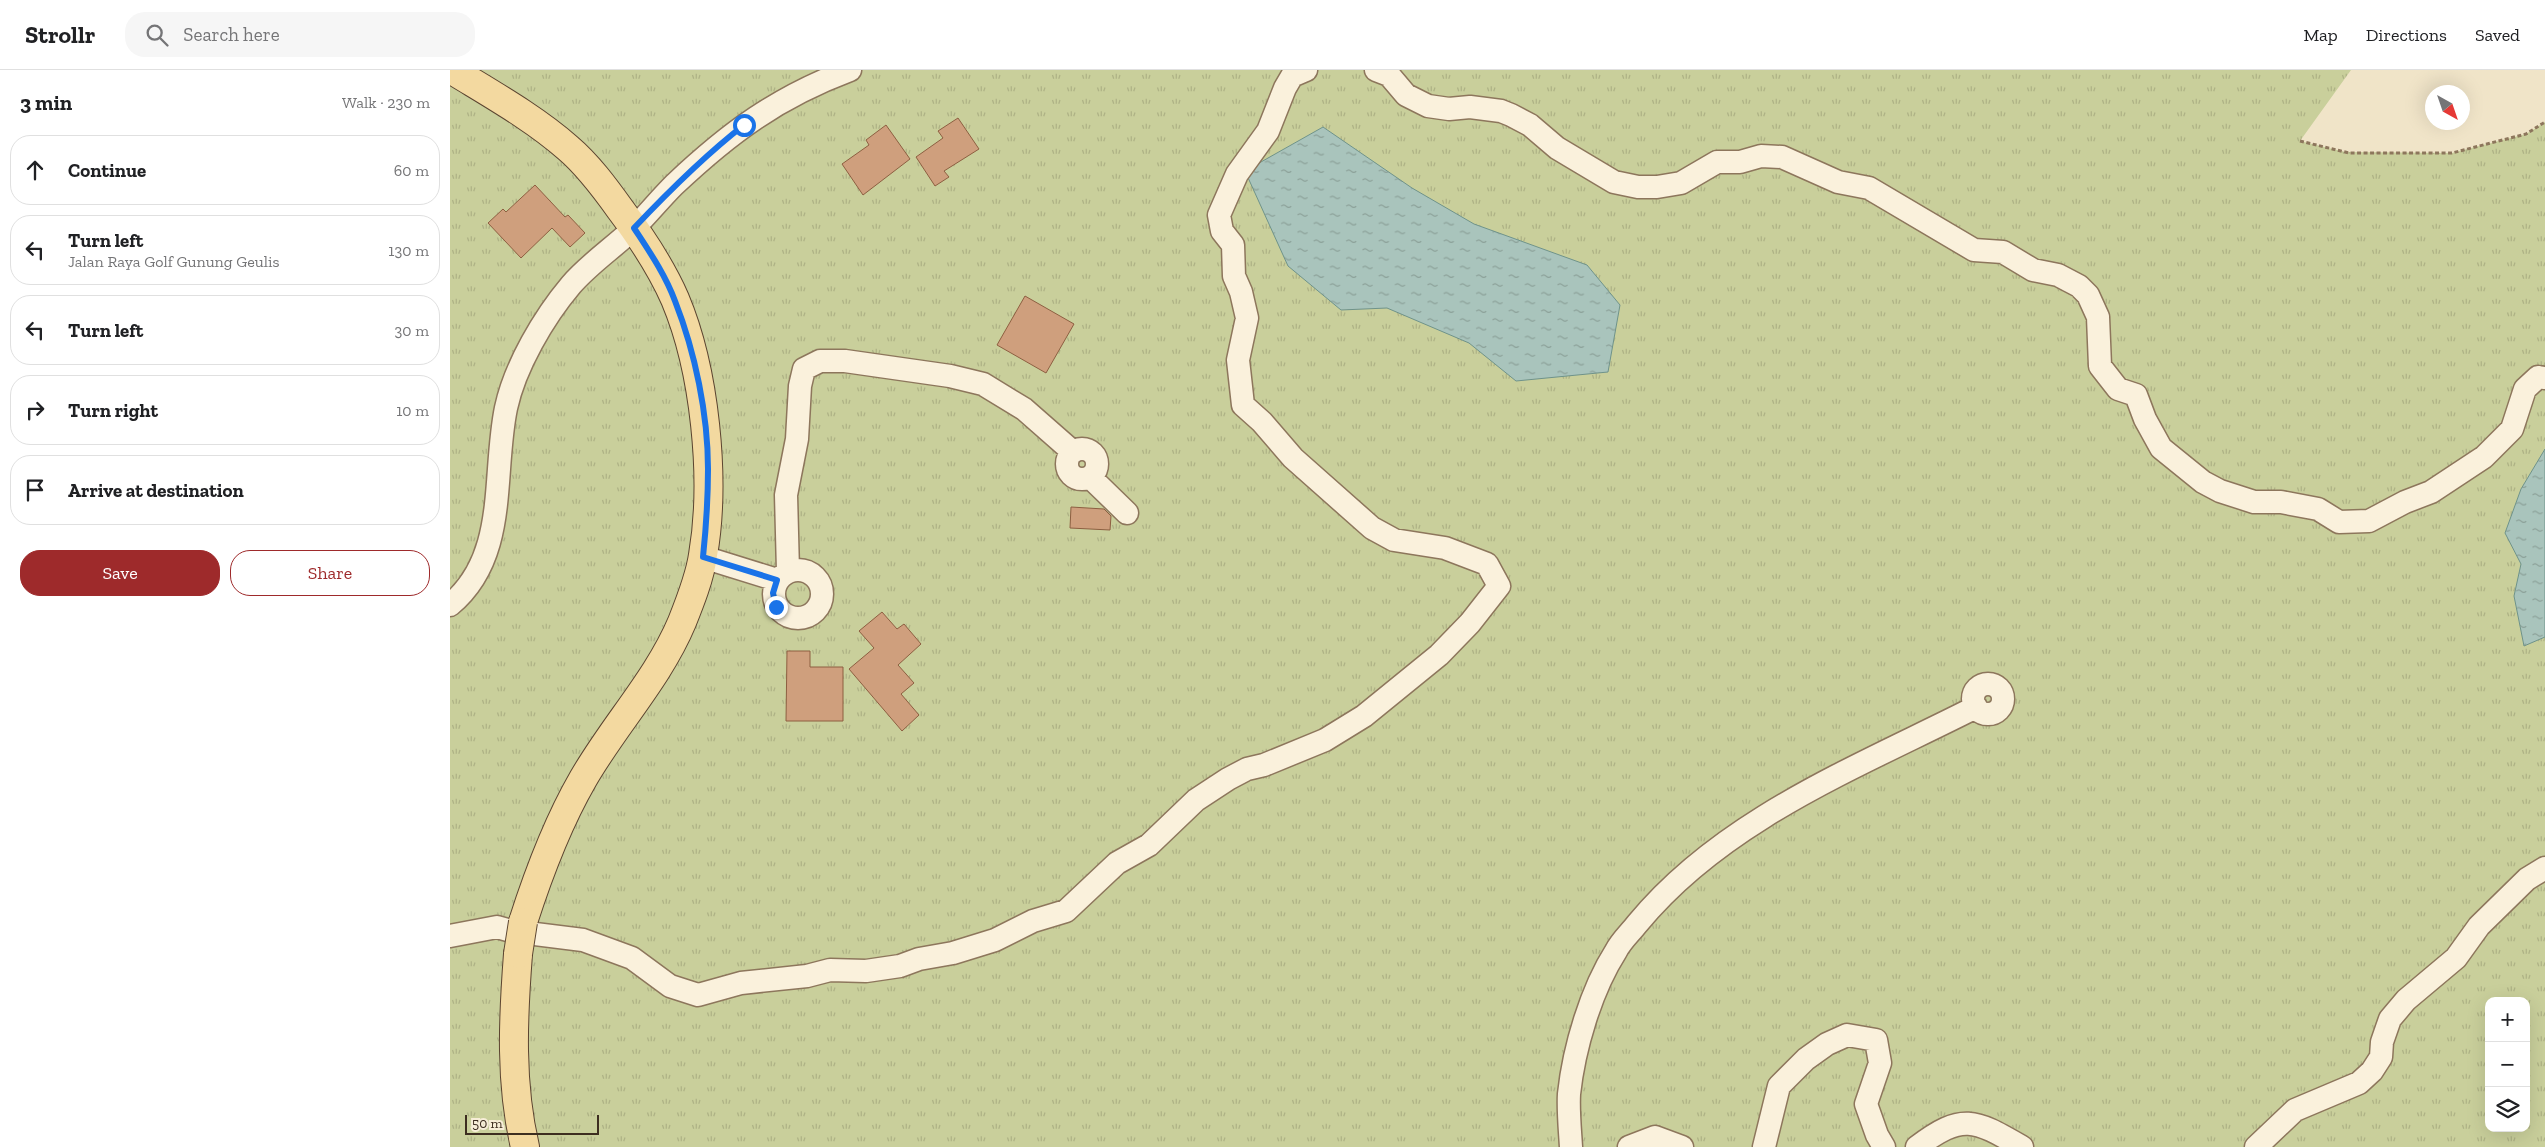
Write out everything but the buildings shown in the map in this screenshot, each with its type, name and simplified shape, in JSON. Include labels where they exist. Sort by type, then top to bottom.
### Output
[{"type":"main road","points":[[461,75],[542,127],[570,149],[604,187],[659,267],[675,300],[689,346],[704,410],[708,468],[703,557],[682,621],[664,657],[584,777],[538,876],[523,922],[518,954],[513,1022],[514,1066],[520,1124],[525,1147]]},
{"type":"lane","points":[[450,605],[467,589],[481,567],[490,543],[506,407],[532,343],[549,313],[572,284],[634,228],[712,150],[770,107],[799,91],[850,70]]},
{"type":"lane","points":[[450,936],[497,927],[511,931],[583,940],[632,958],[670,986],[698,994],[741,983],[807,976],[830,970],[866,971],[953,953],[995,940],[1033,921],[1066,911],[1117,863],[1157,838],[1196,800],[1247,769],[1264,765],[1326,740],[1364,716],[1439,655],[1470,623],[1499,586],[1488,564],[1445,548],[1394,540],[1372,528],[1293,458],[1262,422],[1243,405],[1238,360],[1247,318],[1241,292],[1234,276],[1232,244],[1222,231],[1219,215],[1237,174],[1268,131],[1288,82],[1292,76],[1306,70]]},
{"type":"lane","points":[[1376,70],[1389,75],[1406,95],[1428,106],[1449,109],[1470,108],[1501,111],[1511,115],[1530,125],[1556,148],[1614,182],[1638,187],[1658,187],[1681,183],[1716,162],[1740,162],[1762,156],[1782,157],[1838,182],[1869,188],[1974,250],[2003,252],[2033,270],[2058,275],[2079,286],[2088,295],[2098,317],[2100,366],[2118,389],[2136,395],[2145,420],[2161,448],[2203,482],[2220,491],[2254,502],[2281,502],[2318,509],[2339,522],[2369,521],[2405,502],[2431,492],[2484,456],[2512,429],[2525,389],[2538,378],[2545,378]]},
{"type":"lane","points":[[703,557],[782,576],[786,495],[797,439],[800,386],[804,369],[820,361],[845,361],[950,376],[984,384],[1024,409],[1073,452],[1082,448],[1092,452],[1097,460],[1097,470],[1090,477],[1127,513]]},
{"type":"lane","points":[[1571,1147],[1569,1094],[1579,1042],[1592,996],[1616,950],[1656,901],[1702,860],[1782,805],[1976,707]]},
{"type":"lane","points":[[2256,1147],[2264,1142],[2295,1110],[2359,1084],[2372,1071],[2381,1057],[2382,1042],[2390,1019],[2406,1000],[2456,958],[2479,926],[2527,879],[2545,868]]},
{"type":"lane","points":[[1764,1147],[1779,1086],[1806,1060],[1827,1044],[1847,1035],[1876,1040],[1880,1063],[1866,1104],[1884,1147]]},
{"type":"lane","points":[[1917,1147],[1933,1135],[1963,1122],[1990,1129],[2022,1147]]},
{"type":"lane","points":[[1629,1147],[1655,1137],[1682,1147]]},
{"type":"path","points":[[2300,141],[2349,153],[2452,153],[2526,134],[2545,122]]},
{"type":"green space","points":[[450,70],[2351,70],[2300,141],[2345,152],[2452,153],[2526,134],[2545,122],[2545,1147],[450,1147]]},
{"type":"water","points":[[1323,127],[1412,188],[1474,224],[1587,265],[1620,305],[1608,372],[1516,381],[1469,343],[1387,308],[1341,310],[1288,266],[1245,171]]},
{"type":"water","points":[[2545,449],[2545,637],[2524,646],[2514,596],[2521,564],[2505,533],[2521,489]]},
{"type":"route","points":[[744,125],[712,150],[634,228],[659,267],[675,300],[689,346],[704,410],[708,468],[707,517],[703,557],[777,580],[773,593],[776,607]]}]
